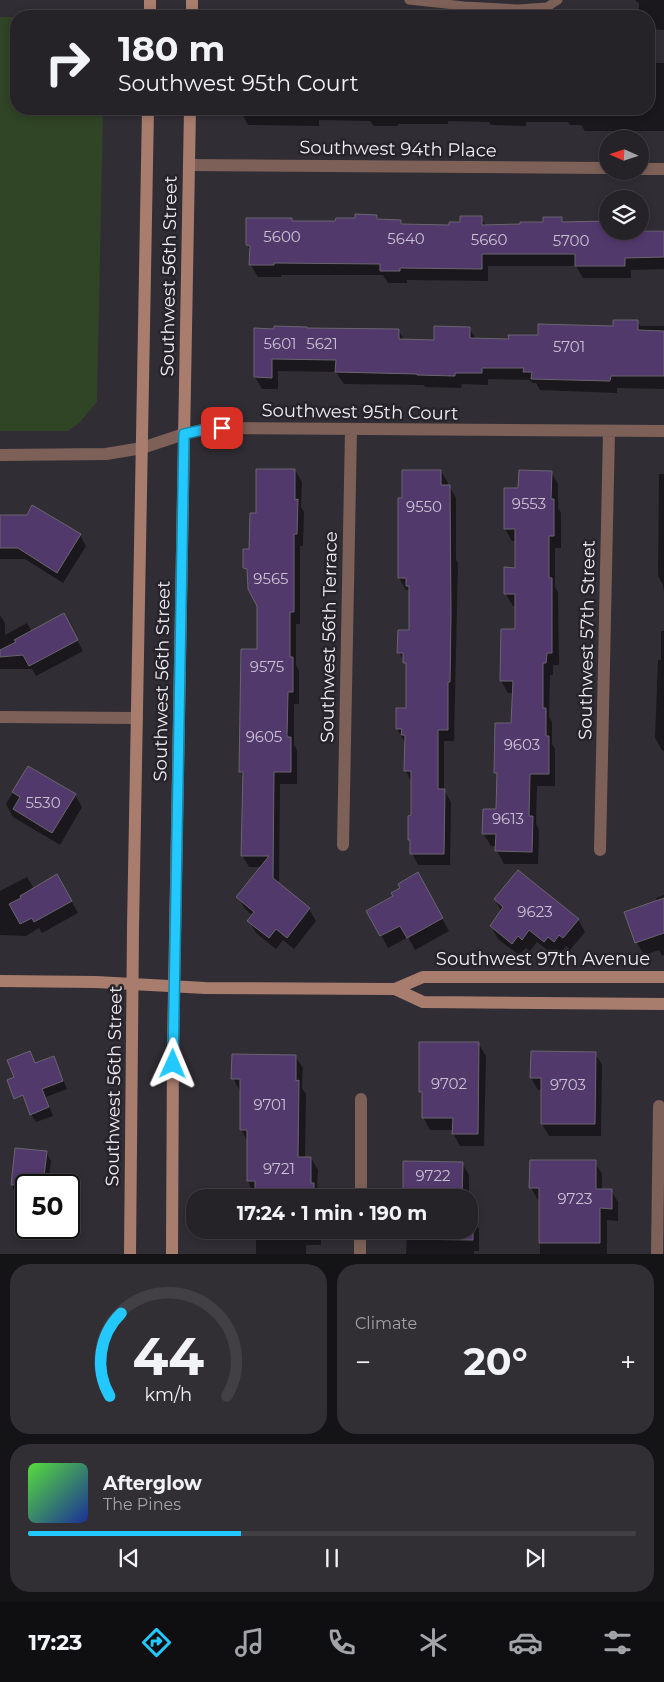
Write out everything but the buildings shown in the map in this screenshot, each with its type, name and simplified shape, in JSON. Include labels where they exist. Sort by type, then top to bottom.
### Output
[{"type":"main road","name":"Southwest 56th Street","points":[[130,1254],[148,115]]},
{"type":"main road","name":"Southwest 56th Street","points":[[172,1254],[174,986],[190,115]]},
{"type":"main road","name":"Southwest 97th Avenue","points":[[395,989],[423,976],[664,977]]},
{"type":"main road","name":"Southwest 97th Avenue","points":[[0,981],[96,982],[205,988],[395,989],[423,1002],[664,1004]]},
{"type":"street","name":"Southwest 94th Place","points":[[189,165],[599,168]]},
{"type":"street","points":[[649,169],[664,169]]},
{"type":"street","name":"Southwest 95th Court","points":[[0,455],[94,455],[142,448],[184,434],[211,428],[664,431]]},
{"type":"street","name":"Southwest 56th Terrace","points":[[343,845],[351,430]]},
{"type":"street","name":"Southwest 57th Street","points":[[600,850],[608,431]]},
{"type":"street","points":[[0,717],[137,718]]},
{"type":"street","points":[[361,1100],[361,1189]]},
{"type":"street","points":[[657,1254],[659,1106]]},
{"type":"street","points":[[360,1239],[360,1254]]},
{"type":"lane","points":[[409,0],[518,9],[547,7],[558,0]]},
{"type":"green space","points":[[0,17],[10,17],[10,115],[103,115],[97,402],[80,422],[68,431],[0,431]]},
{"type":"route","points":[[173,1064],[184,434],[211,428],[222,428]]}]
